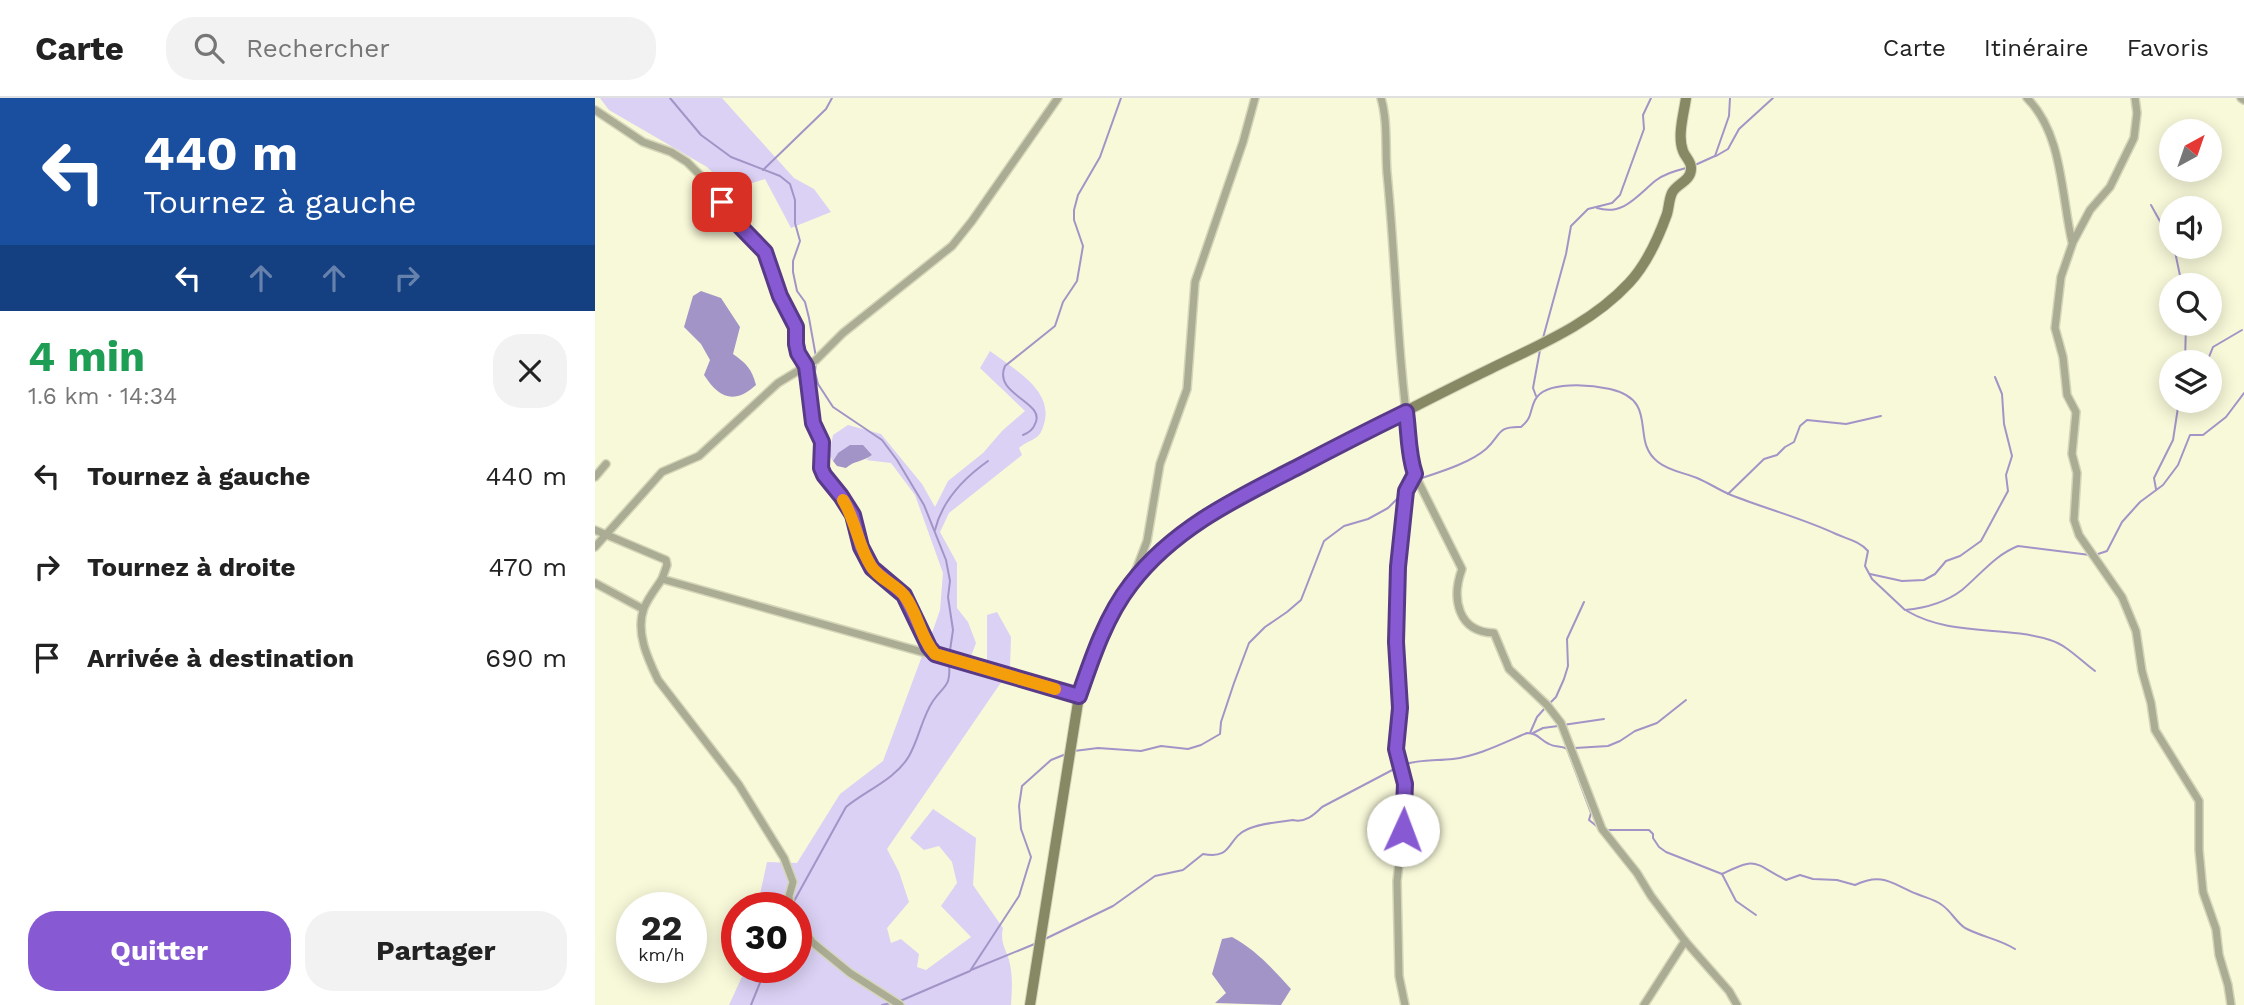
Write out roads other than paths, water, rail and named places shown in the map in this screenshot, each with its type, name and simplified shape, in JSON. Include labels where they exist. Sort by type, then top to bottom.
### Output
[{"type":"street","points":[[595,547],[662,471],[699,456],[778,383],[823,354],[843,333],[952,246],[1058,98]]},
{"type":"street","points":[[1030,1005],[1079,696],[1096,648],[1130,585],[1147,541],[1160,464],[1187,388],[1195,282],[1243,142],[1255,98]]},
{"type":"street","points":[[1381,98],[1385,110],[1397,330],[1410,442],[1409,455],[1414,472],[1462,569],[1456,584],[1455,598],[1467,622],[1476,630],[1494,633],[1509,669],[1547,705],[1561,723],[1602,830],[1637,873],[1685,941],[1729,991],[1737,1005]]},
{"type":"street","points":[[1130,585],[1161,551],[1195,522],[1236,498],[1550,341],[1601,308],[1629,282],[1651,254],[1672,192],[1689,177],[1692,170],[1690,161],[1682,150],[1686,98]]},
{"type":"street","points":[[2027,98],[2050,136],[2073,242]]},
{"type":"street","points":[[2135,98],[2137,113],[2134,138],[2110,187],[2090,210],[2073,242],[2061,276],[2056,328],[2063,357],[2067,396],[2076,412],[2072,454],[2077,473],[2074,520],[2076,528],[2122,597],[2136,631],[2141,671],[2156,732],[2199,801],[2199,850],[2203,892],[2216,929],[2231,1005]]},
{"type":"street","points":[[595,110],[643,142],[671,152],[687,162],[709,184],[730,216],[765,252],[780,296],[796,327],[798,353],[806,366],[813,423],[822,442],[821,468],[853,515],[861,547],[872,568],[904,595],[935,654]]},
{"type":"street","points":[[595,477],[606,464]]},
{"type":"street","points":[[1405,1005],[1399,976],[1397,881],[1405,784],[1396,749],[1400,708],[1396,630],[1398,567],[1406,491],[1414,472]]},
{"type":"street","points":[[595,530],[666,560],[662,579],[643,609],[641,631],[649,663],[658,680],[739,785],[784,858],[793,882],[790,892]]},
{"type":"street","points":[[662,579],[1079,696]]},
{"type":"street","points":[[595,583],[643,609]]},
{"type":"street","points":[[1644,1005],[1685,941]]},
{"type":"street","points":[[812,942],[850,973],[900,1005]]},
{"type":"waterway","points":[[670,98],[701,135],[731,157],[780,176],[790,184],[795,200],[795,223],[800,241],[793,261],[793,272],[797,291],[805,302],[816,357]]},
{"type":"waterway","points":[[763,170],[826,109],[832,98]]},
{"type":"waterway","points":[[1023,435],[1033,428],[1037,416],[1006,384],[1003,376],[1005,366],[1055,326],[1063,302],[1077,281],[1083,246],[1074,220],[1074,210],[1078,195],[1100,157],[1121,98]]},
{"type":"waterway","points":[[1543,338],[1571,226],[1588,209],[1612,203],[1620,195],[1644,129],[1643,115],[1651,98]]},
{"type":"waterway","points":[[1695,165],[1715,156],[1729,116],[1730,98]]},
{"type":"waterway","points":[[1716,156],[1728,149],[1739,129],[1773,98]]},
{"type":"waterway","points":[[1597,208],[1606,210],[1622,207],[1658,179],[1686,168]]},
{"type":"waterway","points":[[2151,205],[2159,219]]},
{"type":"waterway","points":[[2177,259],[2179,273]]},
{"type":"waterway","points":[[2212,350],[2242,330]]},
{"type":"waterway","points":[[2185,350],[2186,336]]},
{"type":"waterway","points":[[1536,396],[1533,388],[1540,350]]},
{"type":"waterway","points":[[816,362],[818,384],[833,407],[882,440],[924,505],[946,560],[950,581],[948,597],[953,630],[949,657]]},
{"type":"waterway","points":[[1870,574],[1902,581],[1924,580],[1935,574],[1946,561],[1960,556],[1981,541],[2008,491],[2006,475],[2012,456],[2004,424],[2002,394],[1995,377]]},
{"type":"waterway","points":[[1419,479],[1472,459],[1486,449],[1503,430],[1521,427],[1529,417],[1535,400],[1548,389],[1592,386],[1610,389],[1635,402],[1640,412],[1645,443],[1650,453],[1662,465],[1861,545],[1868,551],[1865,566],[1872,579],[1905,610],[1942,602],[1962,590],[1995,560],[2018,546],[2090,555]]},
{"type":"waterway","points":[[2095,555],[2107,551],[2122,522],[2140,502],[2163,485],[2178,465],[2190,435],[2203,435],[2226,417],[2244,393]]},
{"type":"waterway","points":[[2156,489],[2154,478],[2173,440],[2177,413]]},
{"type":"waterway","points":[[1728,494],[1764,459],[1777,455],[1794,442],[1800,426],[1807,420],[1846,424],[1881,416]]},
{"type":"waterway","points":[[935,530],[943,509],[955,491],[988,461]]},
{"type":"waterway","points":[[1074,751],[1098,748],[1141,751],[1161,746],[1188,749],[1220,734],[1221,722],[1249,643],[1265,627],[1301,600],[1324,541],[1344,526],[1368,519],[1388,508],[1402,494]]},
{"type":"waterway","points":[[1549,704],[1556,697],[1564,679],[1568,666],[1567,639],[1584,602]]},
{"type":"waterway","points":[[1907,611],[1924,619],[1959,628],[2014,633],[2050,640],[2068,649],[2095,671]]},
{"type":"waterway","points":[[799,892],[846,807],[888,778],[909,756],[929,707],[948,681],[949,663]]},
{"type":"waterway","points":[[1575,748],[1608,746],[1620,741],[1635,731],[1657,723],[1686,700]]},
{"type":"waterway","points":[[1530,733],[1537,717],[1545,708]]},
{"type":"waterway","points":[[1563,725],[1604,719]]},
{"type":"waterway","points":[[1533,733],[1543,728],[1558,726]]},
{"type":"waterway","points":[[1403,765],[1472,755],[1527,733],[1534,734],[1552,745],[1567,749],[1591,813],[1589,820],[1599,828]]},
{"type":"waterway","points":[[900,1001],[970,971],[1019,896],[1031,857],[1021,829],[1019,806],[1022,786],[1051,760],[1066,754]]},
{"type":"waterway","points":[[1045,939],[1113,906],[1155,876],[1183,870],[1203,854],[1220,854],[1248,829],[1270,823],[1305,819],[1322,807],[1398,767]]},
{"type":"waterway","points":[[1608,830],[1649,830],[1659,847],[1666,852],[1722,874],[1743,865],[1755,864],[1786,880],[1800,875],[1855,885],[1880,879],[1887,881],[1939,903],[1965,928],[2015,949]]},
{"type":"waterway","points":[[1722,874],[1736,901],[1756,915]]},
{"type":"waterway","points":[[971,970],[1037,943]]},
{"type":"waterway","points":[[751,1005],[760,983]]},
{"type":"waterway","points":[[882,1005],[891,1003]]}]
